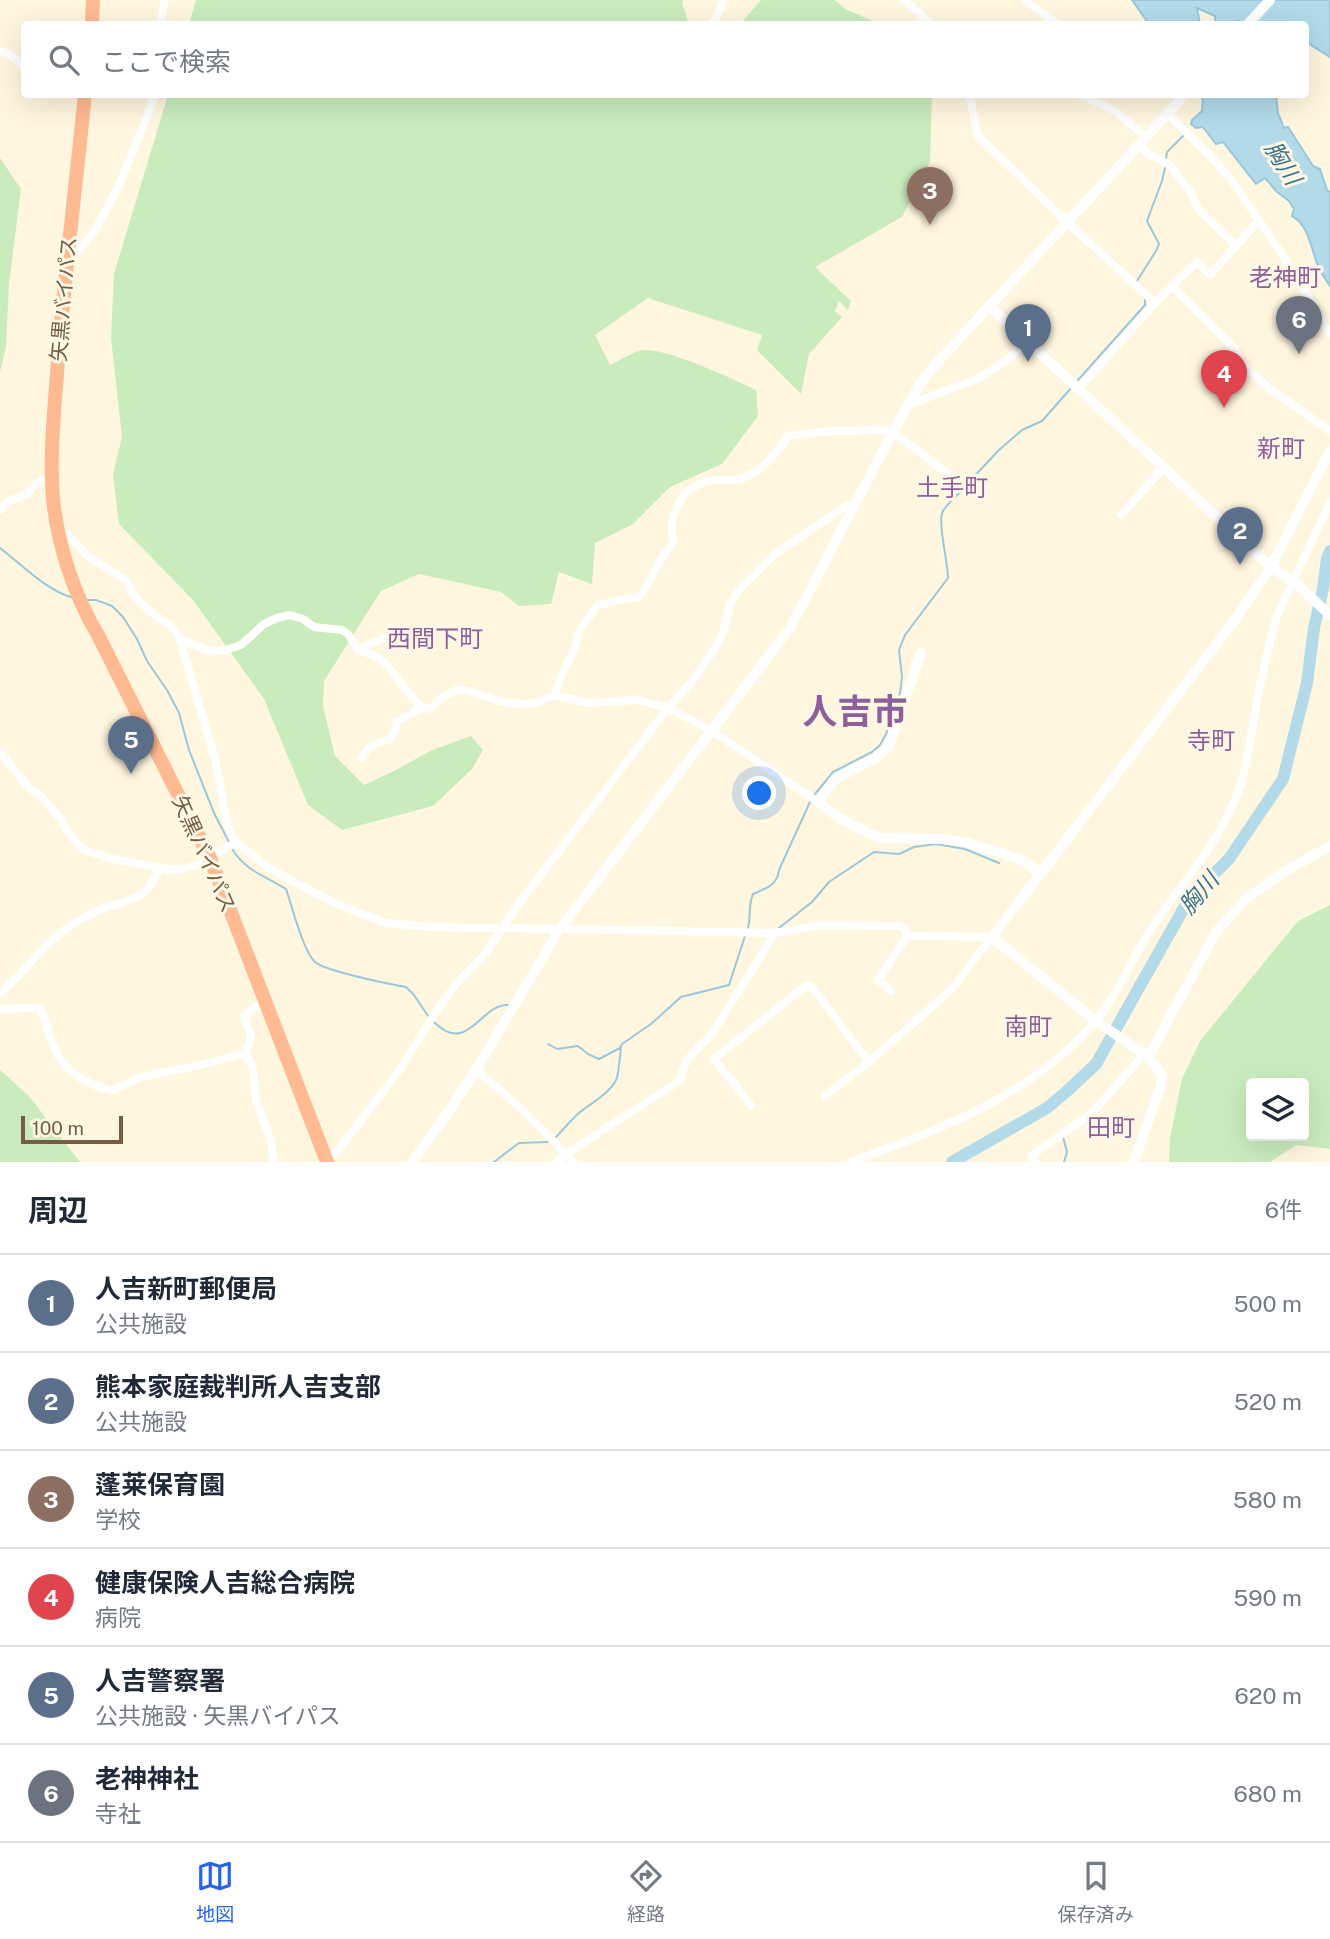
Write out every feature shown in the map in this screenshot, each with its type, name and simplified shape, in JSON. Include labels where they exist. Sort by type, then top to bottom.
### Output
[{"type":"highway","points":[[92,21],[93,0]]},
{"type":"highway","name":"矢黒バイパス","points":[[85,98],[64,289],[52,478],[59,532],[84,612],[210,858],[325,1161]]},
{"type":"street","points":[[160,21],[164,0]]},
{"type":"street","points":[[714,21],[724,0]]},
{"type":"street","points":[[904,0],[928,21]]},
{"type":"street","points":[[1025,0],[1053,21]]},
{"type":"street","points":[[1251,21],[1270,0]]},
{"type":"street","points":[[0,51],[11,55],[21,64]]},
{"type":"street","points":[[74,255],[94,232],[118,188],[154,98]]},
{"type":"street","points":[[970,98],[978,136],[1155,303]]},
{"type":"street","points":[[1099,98],[1143,141],[1148,154],[1166,163],[1192,193],[1199,210],[1236,246]]},
{"type":"street","points":[[412,1162],[476,1070],[559,930],[790,628],[893,432],[934,366],[1183,98]]},
{"type":"street","points":[[1170,113],[1232,181],[1284,257],[1330,334]]},
{"type":"street","points":[[1079,388],[1155,303],[1197,262],[1210,275],[1259,220]]},
{"type":"street","points":[[1173,286],[1234,348],[1242,365],[1330,431]]},
{"type":"street","points":[[989,306],[1271,567],[1330,615]]},
{"type":"street","points":[[908,405],[980,378],[1007,360],[1027,341]]},
{"type":"street","points":[[554,695],[575,648],[580,628],[598,605],[639,597],[645,591],[661,559],[672,545],[673,519],[684,495],[692,488],[713,480],[740,479],[760,470],[788,436],[876,429],[893,432],[973,492]]},
{"type":"street","points":[[825,1096],[869,1062],[951,990],[1234,621],[1271,567],[1330,451]]},
{"type":"street","points":[[1121,515],[1164,467]]},
{"type":"street","points":[[0,510],[8,501],[27,494],[37,482],[52,478]]},
{"type":"street","points":[[325,1161],[342,1145],[401,1068],[456,984],[485,954],[517,906],[668,708],[692,682],[723,634],[737,592],[775,555],[844,507],[855,503]]},
{"type":"street","points":[[851,1162],[935,1130],[996,1101],[1055,1062],[1098,1022],[1122,983],[1142,942],[1223,824],[1237,795],[1251,743],[1272,631],[1330,503]]},
{"type":"street","points":[[59,532],[68,535],[88,556],[127,581],[134,596],[171,626],[178,637],[216,762],[225,813],[232,834],[236,842],[258,860],[287,878],[336,904],[386,923],[405,926],[775,933],[821,925],[899,926],[905,929],[907,936],[878,980],[891,991]]},
{"type":"street","points":[[178,637],[211,651],[226,650],[242,645],[264,624],[290,615],[303,619],[314,627],[342,630],[348,634],[358,650],[382,660],[413,699],[429,709],[456,690],[521,704],[537,703],[554,695],[588,703],[638,700],[668,708],[712,731],[839,818],[870,834],[882,838],[964,842],[1020,859],[1041,873]]},
{"type":"street","points":[[358,650],[385,637]]},
{"type":"street","points":[[818,802],[835,779],[876,758],[889,746],[921,653]]},
{"type":"street","points":[[362,758],[369,748],[388,741],[395,735],[397,722],[422,707]]},
{"type":"street","points":[[0,752],[28,786],[61,819],[80,847],[108,858],[178,870],[210,858],[236,842]]},
{"type":"street","points":[[1035,1162],[1032,1155],[1091,1114],[1146,1056],[1216,932],[1248,898],[1287,870],[1330,846]]},
{"type":"street","points":[[0,993],[64,930],[104,908],[145,892],[160,869]]},
{"type":"street","points":[[556,1162],[681,1080],[685,1065],[719,1023],[775,933]]},
{"type":"street","points":[[907,936],[992,937],[1098,1022],[1146,1056],[1162,1077],[1134,1162]]},
{"type":"street","points":[[751,1105],[714,1059],[807,985],[811,986],[869,1062]]},
{"type":"street","points":[[0,1009],[40,1008],[54,1048],[65,1068],[90,1085],[111,1091],[141,1077],[213,1063],[245,1053],[251,1042],[251,1032],[243,1017],[265,1000]]},
{"type":"street","points":[[245,1053],[253,1068],[256,1100],[272,1147],[273,1162]]},
{"type":"street","points":[[476,1070],[522,1109],[575,1162]]},
{"type":"green space","points":[[196,0],[683,0],[688,21],[190,21]]},
{"type":"green space","points":[[761,0],[835,0],[845,9],[873,21],[743,21]]},
{"type":"green space","points":[[167,98],[932,98],[930,161],[902,217],[815,267],[851,301],[848,310],[839,301],[835,311],[842,317],[809,354],[801,394],[757,350],[762,335],[648,298],[595,335],[610,365],[635,352],[649,350],[697,364],[756,390],[758,416],[722,464],[670,487],[633,524],[595,543],[592,584],[559,572],[551,604],[519,606],[501,592],[419,574],[381,591],[324,681],[323,706],[335,756],[364,785],[432,750],[471,736],[483,750],[472,769],[433,806],[342,830],[308,805],[264,699],[193,600],[119,524],[113,474],[122,437],[111,338],[114,274]]},
{"type":"green space","points":[[0,158],[21,189],[9,284],[6,347],[0,372]]},
{"type":"green space","points":[[1330,905],[1330,1149],[1296,1145],[1270,1162],[1169,1162],[1170,1138],[1182,1079],[1200,1041],[1298,921]]},
{"type":"green space","points":[[0,1070],[29,1096],[80,1162],[0,1162]]},
{"type":"water","points":[[1132,0],[1330,0],[1330,57],[1309,44],[1309,21],[1215,21],[1215,16],[1197,8],[1199,21],[1147,21]]},
{"type":"water","points":[[1203,98],[1276,98],[1284,128],[1288,127],[1313,166],[1320,169],[1330,192],[1330,286],[1318,266],[1306,231],[1292,216],[1294,209],[1289,201],[1265,178],[1256,184],[1223,142],[1216,144],[1203,127],[1196,128],[1191,124],[1202,111]]},
{"type":"waterway","points":[[1166,159],[1167,152],[1183,136]]},
{"type":"waterway","points":[[1137,281],[1159,244],[1147,221],[1165,168]]},
{"type":"waterway","points":[[1078,380],[1145,305],[1145,299]]},
{"type":"waterway","points":[[967,484],[1022,430],[1042,421],[1072,387]]},
{"type":"waterway","points":[[815,794],[833,772],[872,752],[886,734],[900,693],[902,677],[899,650],[905,635],[948,578],[941,516],[947,505],[962,490]]},
{"type":"waterway","points":[[0,548],[45,584],[74,598]]},
{"type":"waterway","name":"胸川","points":[[952,1162],[1047,1108],[1096,1064],[1189,899],[1229,859],[1283,779],[1307,683],[1314,628],[1330,551]]},
{"type":"waterway","points":[[86,600],[96,600],[112,606],[123,617],[137,639],[147,661],[179,713],[189,750],[214,813],[230,844]]},
{"type":"waterway","points":[[748,928],[753,894],[776,880],[810,802]]},
{"type":"waterway","points":[[779,928],[812,902],[829,882],[874,852],[899,854],[914,847],[936,844],[965,849],[999,863]]},
{"type":"waterway","points":[[232,849],[250,868],[286,889],[302,939],[315,962],[344,973],[406,987],[428,1016]]},
{"type":"waterway","points":[[548,1044],[557,1049],[578,1046],[599,1059],[620,1048],[681,997],[729,985],[745,936]]},
{"type":"waterway","points":[[434,1022],[446,1031],[456,1034],[473,1026],[489,1012],[508,1005]]},
{"type":"waterway","points":[[556,1137],[579,1113],[613,1085],[618,1074],[621,1047]]},
{"type":"waterway","points":[[1063,1137],[1067,1152],[1064,1162]]},
{"type":"waterway","points":[[494,1162],[519,1143],[548,1142]]},
{"type":"place","name":"蓬莱保育園","points":[[930,225]]},
{"type":"place","name":"老神神社","points":[[1299,354]]},
{"type":"place","name":"人吉新町郵便局","points":[[1028,362]]},
{"type":"place","name":"健康保険人吉総合病院","points":[[1224,408]]},
{"type":"place","name":"熊本家庭裁判所人吉支部","points":[[1240,565]]},
{"type":"place","name":"人吉警察署","points":[[131,774]]},
{"type":"district","name":"老神町","points":[[1285,278]]},
{"type":"district","name":"新町","points":[[1281,449]]},
{"type":"district","name":"土手町","points":[[952,488]]},
{"type":"district","name":"西間下町","points":[[435,639]]},
{"type":"district","name":"人吉市","points":[[855,712]]},
{"type":"district","name":"寺町","points":[[1211,741]]},
{"type":"district","name":"南町","points":[[1028,1027]]},
{"type":"district","name":"田町","points":[[1111,1128]]}]
